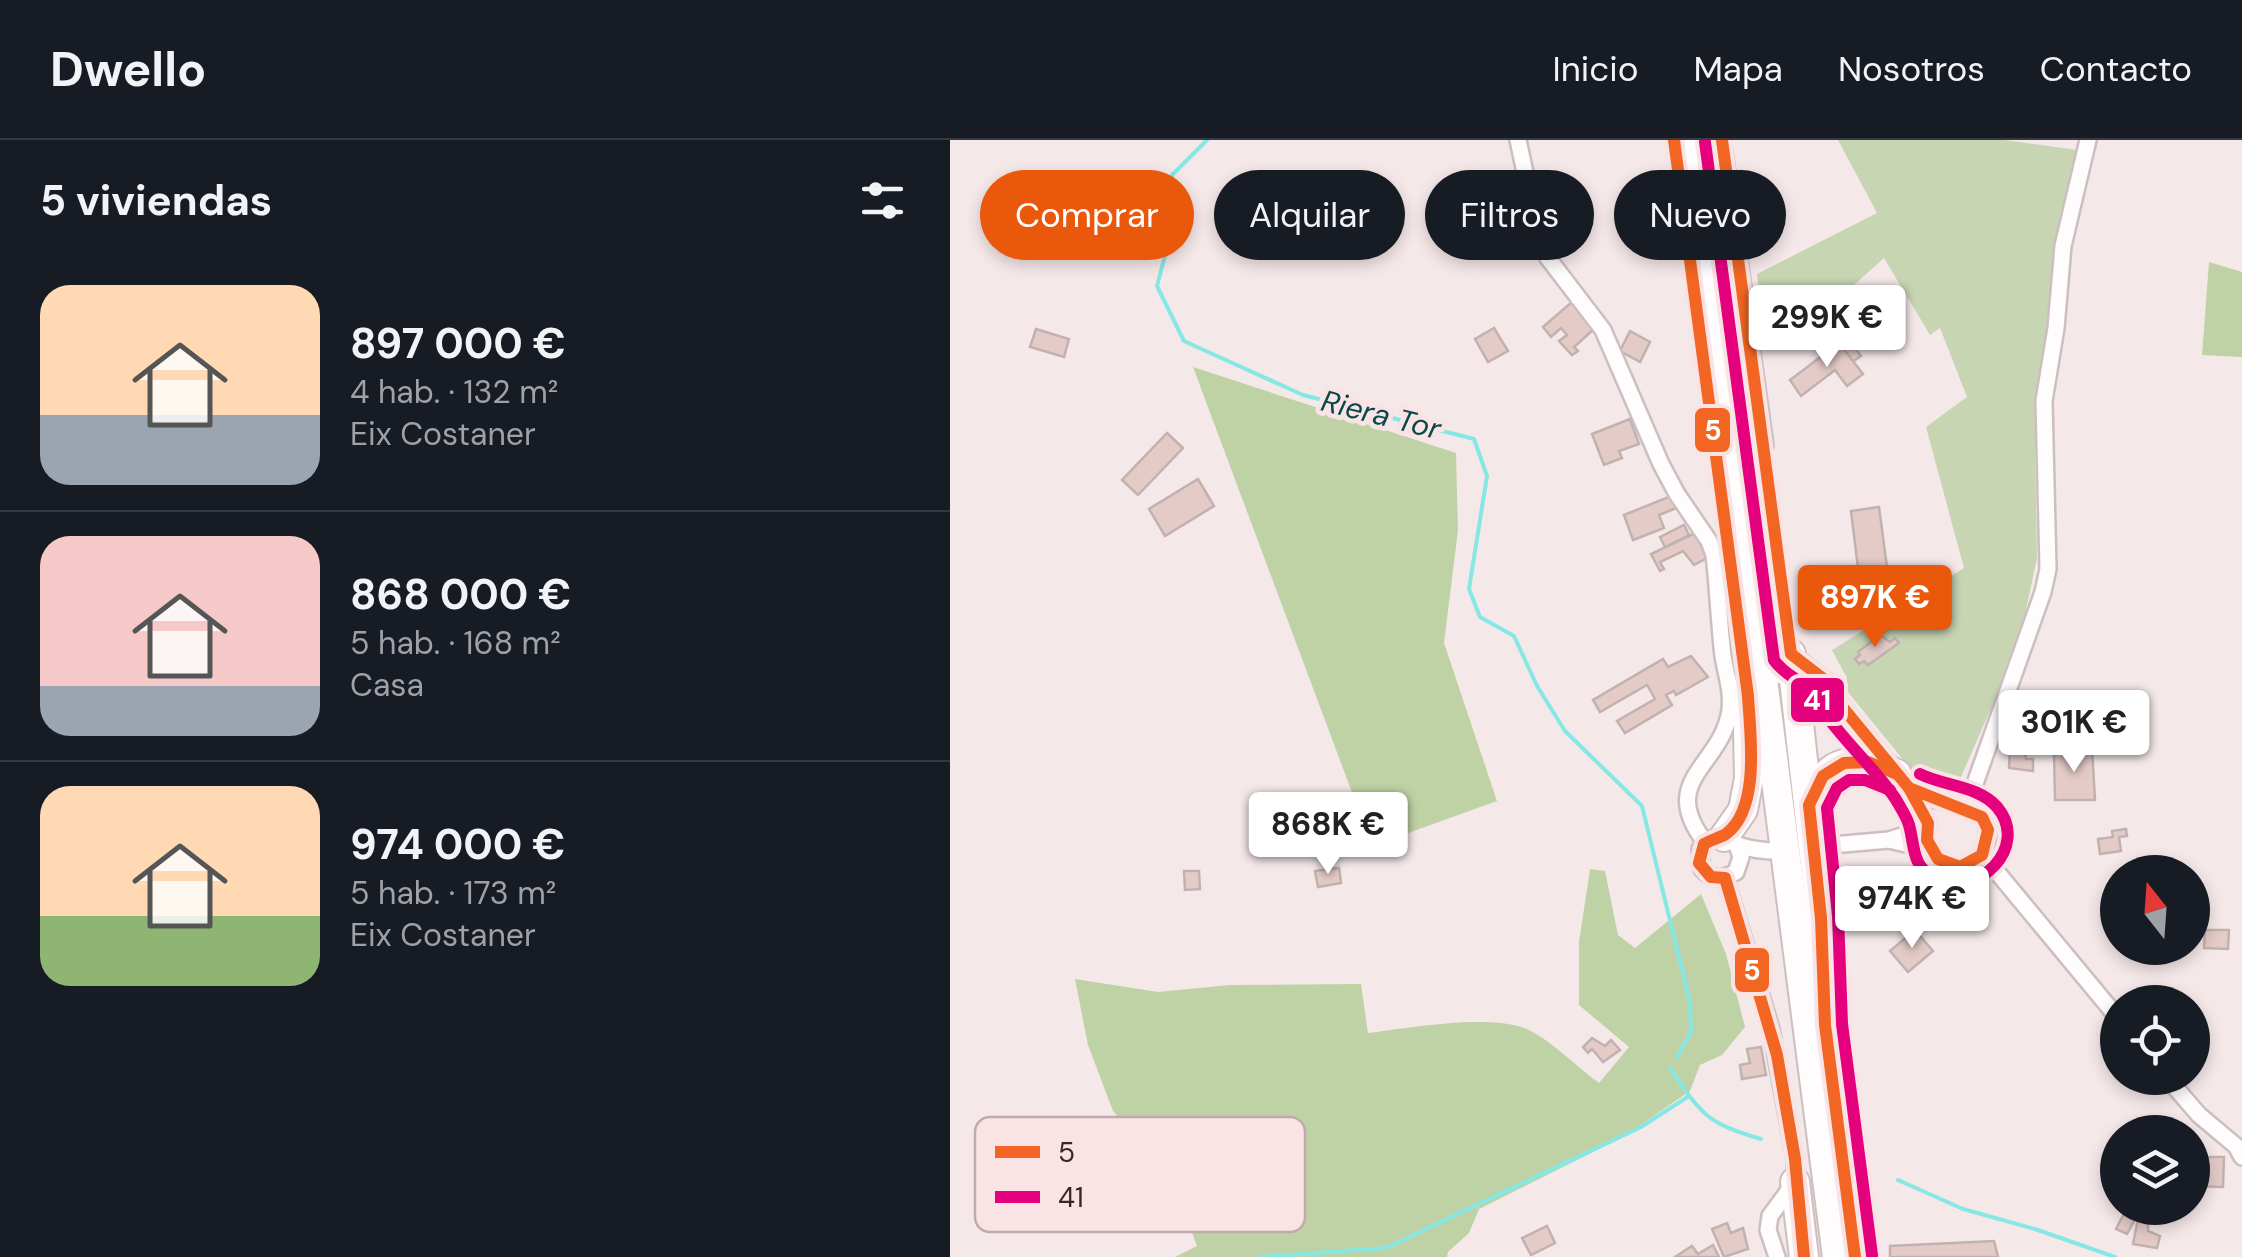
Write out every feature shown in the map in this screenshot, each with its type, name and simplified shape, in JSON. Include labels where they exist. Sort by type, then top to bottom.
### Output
[{"type":"highway","points":[[1674,140],[1748,696],[1749,778],[1743,810],[1722,841]]},
{"type":"highway","points":[[1688,140],[1753,598],[1837,1257]]},
{"type":"highway","points":[[1709,140],[1774,612],[1855,1257]]},
{"type":"highway","points":[[1791,654],[1821,918],[1824,1025]]},
{"type":"highway","points":[[1808,805],[1824,776],[1844,763],[1868,762],[1903,781]]},
{"type":"highway","points":[[1795,1182],[1804,1257]]},
{"type":"street","points":[[1518,140],[1538,232],[1548,258],[1603,330],[1661,464],[1710,541],[1724,657],[1732,689],[1729,716],[1689,790],[1685,808],[1692,825],[1722,841],[1770,852],[1740,865],[1725,878],[1710,877],[1702,869],[1698,855],[1722,841]]},
{"type":"street","points":[[1722,140],[1791,654],[1826,681],[1839,703],[1903,781],[1927,826],[1927,844],[1934,856]]},
{"type":"street","points":[[1959,805],[2044,592],[2048,569],[2044,401],[2056,328],[2063,246],[2088,140]]},
{"type":"street","points":[[1889,840],[1914,846],[1942,863],[1960,867],[1982,854],[1988,830],[1981,814],[1903,781]]},
{"type":"street","points":[[1821,846],[1889,840],[1927,826],[1938,811],[1959,805]]},
{"type":"street","points":[[1722,841],[1740,865]]},
{"type":"street","points":[[1982,854],[2100,996]]},
{"type":"street","points":[[1725,878],[1777,1055],[1795,1159],[1795,1182],[1770,1216],[1768,1230],[1777,1257]]},
{"type":"street","points":[[2182,1095],[2242,1156]]},
{"type":"street","points":[[1770,1216],[1790,1211],[1798,1218]]},
{"type":"green space","points":[[1838,140],[2004,140],[2077,150],[2035,448],[2037,558],[2018,647],[1960,779],[1930,785],[1922,783],[1843,686],[1847,678],[1832,650],[1964,568],[1926,427],[1967,397],[1940,328],[1930,335],[1884,258],[1815,316],[1766,342],[1757,274],[1877,213]]},
{"type":"green space","points":[[2209,262],[2242,272],[2242,357],[2202,355]]},
{"type":"green space","points":[[1193,367],[1456,453],[1458,530],[1444,643],[1497,801],[1372,846]]},
{"type":"green space","points":[[1590,869],[1605,871],[1618,935],[1635,948],[1701,894],[1726,954],[1745,1027],[1722,1055],[1700,1065],[1690,1091],[1623,1137],[1479,1209],[1469,1233],[1447,1257],[1175,1257],[1197,1246],[1192,1232],[1305,1232],[1305,1117],[1118,1117],[1088,1045],[1075,979],[1158,992],[1230,985],[1361,984],[1368,1033],[1451,1023],[1516,1025],[1540,1036],[1599,1083],[1629,1047],[1579,1005],[1579,942]]},
{"type":"building","points":[[1573,301],[1594,329],[1574,347],[1578,351],[1572,355],[1559,341],[1567,335],[1561,328],[1551,337],[1543,327]]},
{"type":"building","points":[[1494,328],[1508,351],[1488,362],[1475,339]]},
{"type":"building","points":[[1839,328],[1861,356],[1851,363],[1830,335]]},
{"type":"building","points":[[1036,329],[1069,339],[1064,357],[1030,347]]},
{"type":"building","points":[[1630,331],[1650,342],[1640,362],[1620,351]]},
{"type":"building","points":[[1839,343],[1863,374],[1847,386],[1835,370],[1801,396],[1790,380]]},
{"type":"building","points":[[1630,419],[1639,444],[1619,451],[1622,458],[1604,465],[1592,434]]},
{"type":"building","points":[[1167,433],[1183,448],[1138,495],[1122,480]]},
{"type":"building","points":[[1198,479],[1214,506],[1165,536],[1149,509]]},
{"type":"building","points":[[1671,496],[1676,508],[1659,515],[1664,528],[1633,540],[1624,515]]},
{"type":"building","points":[[1879,507],[1890,590],[1861,593],[1851,511]]},
{"type":"building","points":[[1684,525],[1689,535],[1665,547],[1660,537]]},
{"type":"building","points":[[1695,533],[1707,558],[1694,565],[1683,551],[1660,562],[1664,569],[1660,571],[1651,554]]},
{"type":"building","points":[[1880,635],[1890,642],[1895,638],[1899,643],[1868,665],[1864,661],[1859,664],[1855,659],[1860,655],[1858,652]]},
{"type":"building","points":[[1691,656],[1708,677],[1676,695],[1674,691],[1666,695],[1672,705],[1625,733],[1617,721],[1655,699],[1647,685],[1600,712],[1593,700],[1663,659],[1668,667]]},
{"type":"building","points":[[2071,726],[2072,744],[2044,746],[2044,753],[2025,754],[2026,759],[2033,759],[2033,771],[2009,768],[2011,729]]},
{"type":"building","points":[[2092,748],[2095,800],[2055,800],[2054,752]]},
{"type":"building","points":[[2126,829],[2127,836],[2119,837],[2121,851],[2100,854],[2098,839],[2113,837],[2112,831]]},
{"type":"building","points":[[1339,868],[1341,883],[1318,887],[1315,871]]},
{"type":"building","points":[[1184,871],[1199,871],[1200,889],[1185,890]]},
{"type":"building","points":[[1915,930],[1933,951],[1908,972],[1890,951]]},
{"type":"building","points":[[2210,930],[2229,930],[2228,949],[2210,948]]},
{"type":"building","points":[[1592,1038],[1605,1046],[1611,1040],[1620,1050],[1603,1062],[1592,1049],[1588,1053],[1583,1047]]},
{"type":"building","points":[[1761,1047],[1766,1075],[1742,1079],[1740,1065],[1750,1063],[1747,1049]]},
{"type":"building","points":[[2210,1157],[2224,1157],[2223,1187],[2210,1187]]},
{"type":"building","points":[[1727,1223],[1731,1233],[1743,1228],[1748,1249],[1724,1257],[1712,1229]]},
{"type":"building","points":[[2118,1225],[2132,1225],[2127,1234],[2116,1229]]},
{"type":"building","points":[[2137,1225],[2148,1225],[2148,1231],[2160,1236],[2157,1248],[2133,1244]]},
{"type":"building","points":[[1547,1226],[1555,1243],[1531,1255],[1522,1238]]},
{"type":"building","points":[[1994,1241],[1998,1257],[1890,1257],[1890,1246]]},
{"type":"building","points":[[1713,1245],[1719,1257],[1675,1257],[1692,1246],[1698,1254]]},
{"type":"waterway","name":"Riera Tor","points":[[1207,140],[1172,175],[1175,217],[1157,286],[1184,341],[1303,395],[1474,439],[1487,476],[1469,589],[1480,617],[1514,636],[1537,686],[1565,731],[1642,806],[1690,1002],[1691,1032],[1677,1057]]},
{"type":"waterway","name":"Riera Tor","points":[[1670,1068],[1706,1115],[1728,1128],[1761,1139]]},
{"type":"waterway","points":[[1260,1257],[1386,1248],[1641,1127],[1689,1096]]},
{"type":"waterway","name":"Riera Tor","points":[[1898,1180],[1963,1209],[2115,1257]]},
{"type":"transit line","name":"5","points":[[1674,140],[1748,696],[1751,749],[1744,807],[1726,834],[1704,844],[1699,863],[1711,877],[1725,878],[1777,1055],[1795,1159],[1804,1257]]},
{"type":"transit line","name":"5","points":[[1722,140],[1791,654],[1826,681],[1839,703],[1909,788]]},
{"type":"transit line","name":"41","points":[[1705,142],[1774,660],[1814,695],[1834,726],[1895,798],[1908,822],[1921,867],[1934,878],[1950,883],[1982,876],[2003,853],[2008,838],[2006,822],[1997,807],[1971,790],[1920,774]]},
{"type":"transit line","name":"5","points":[[1855,1257],[1825,1025],[1821,918],[1809,805],[1823,776],[1844,763],[1868,762],[1897,774]]},
{"type":"transit line","name":"41","points":[[1872,1255],[1842,1024],[1838,916],[1827,808],[1837,788],[1849,780],[1865,780],[1890,790]]},
{"type":"transit line","name":"5","points":[[1909,788],[1982,817],[1988,830],[1982,855],[1960,867],[1938,859],[1927,840],[1928,823],[1909,788]]}]
